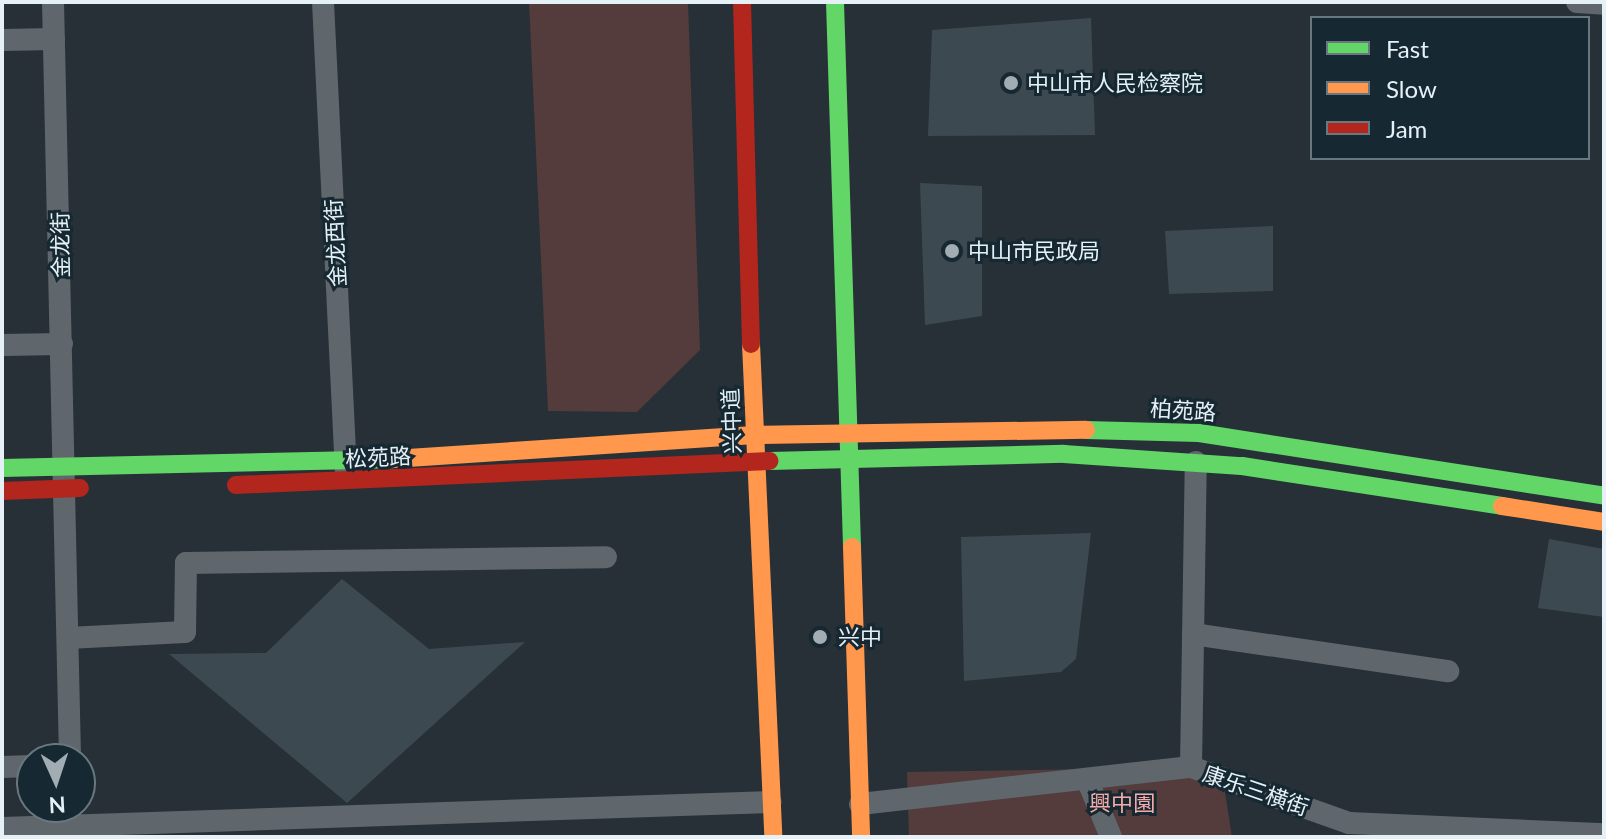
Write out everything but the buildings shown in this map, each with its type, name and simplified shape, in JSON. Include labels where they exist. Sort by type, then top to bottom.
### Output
[{"type":"street","name":"金龙街","points":[[53,2],[70,743]]},
{"type":"street","name":"金龙西街","points":[[323,2],[346,472]]},
{"type":"street","name":"兴中道","points":[[742,2],[754,435],[773,837]]},
{"type":"street","points":[[835,2],[845,431],[849,459],[861,837]]},
{"type":"street","points":[[1577,2],[1604,4]]},
{"type":"street","points":[[2,40],[54,39]]},
{"type":"street","points":[[2,345],[62,344]]},
{"type":"street","name":"柏苑路","points":[[754,435],[845,431],[1199,433],[1604,496]]},
{"type":"street","name":"松苑路","points":[[222,486],[754,435]]},
{"type":"street","points":[[757,464],[1064,454],[1196,462],[1604,522]]},
{"type":"street","points":[[1191,767],[1196,462]]},
{"type":"street","name":"松苑路","points":[[2,491],[66,479],[683,463],[757,464]]},
{"type":"street","name":"松苑路","points":[[2,468],[66,479],[97,488]]},
{"type":"street","points":[[68,638],[185,632],[186,563],[606,557]]},
{"type":"street","points":[[1193,634],[1448,671]]},
{"type":"street","name":"康乐三横街","points":[[860,804],[1191,767],[1349,823],[1604,834]]},
{"type":"street","points":[[1087,779],[1111,837]]},
{"type":"street","points":[[96,816],[771,802]]},
{"type":"street","points":[[2,828],[31,823]]},
{"type":"green space","points":[[529,2],[688,2],[700,350],[637,412],[548,411]]},
{"type":"green space","name":"興中園","points":[[1221,767],[1232,837],[909,837],[907,772]]},
{"type":"traffic: fast","points":[[835,2],[852,547]]},
{"type":"traffic: fast","points":[[1086,430],[1199,433],[1604,496]]},
{"type":"traffic: fast","points":[[769,461],[1064,454],[1242,466],[1502,506]]},
{"type":"traffic: fast","points":[[2,468],[393,459]]},
{"type":"traffic: slow","points":[[751,344],[773,837]]},
{"type":"traffic: slow","points":[[393,459],[754,435],[1086,430]]},
{"type":"traffic: slow","points":[[1502,506],[1604,522]]},
{"type":"traffic: slow","points":[[852,547],[861,837]]},
{"type":"traffic: jam","points":[[742,2],[751,344]]},
{"type":"traffic: jam","points":[[236,485],[769,461]]},
{"type":"traffic: jam","points":[[2,491],[80,488]]},
{"type":"place","name":"中山市人民检察院","points":[[1011,83]]},
{"type":"place","name":"中山市民政局","points":[[952,251]]},
{"type":"place","name":"兴中","points":[[820,637]]}]
